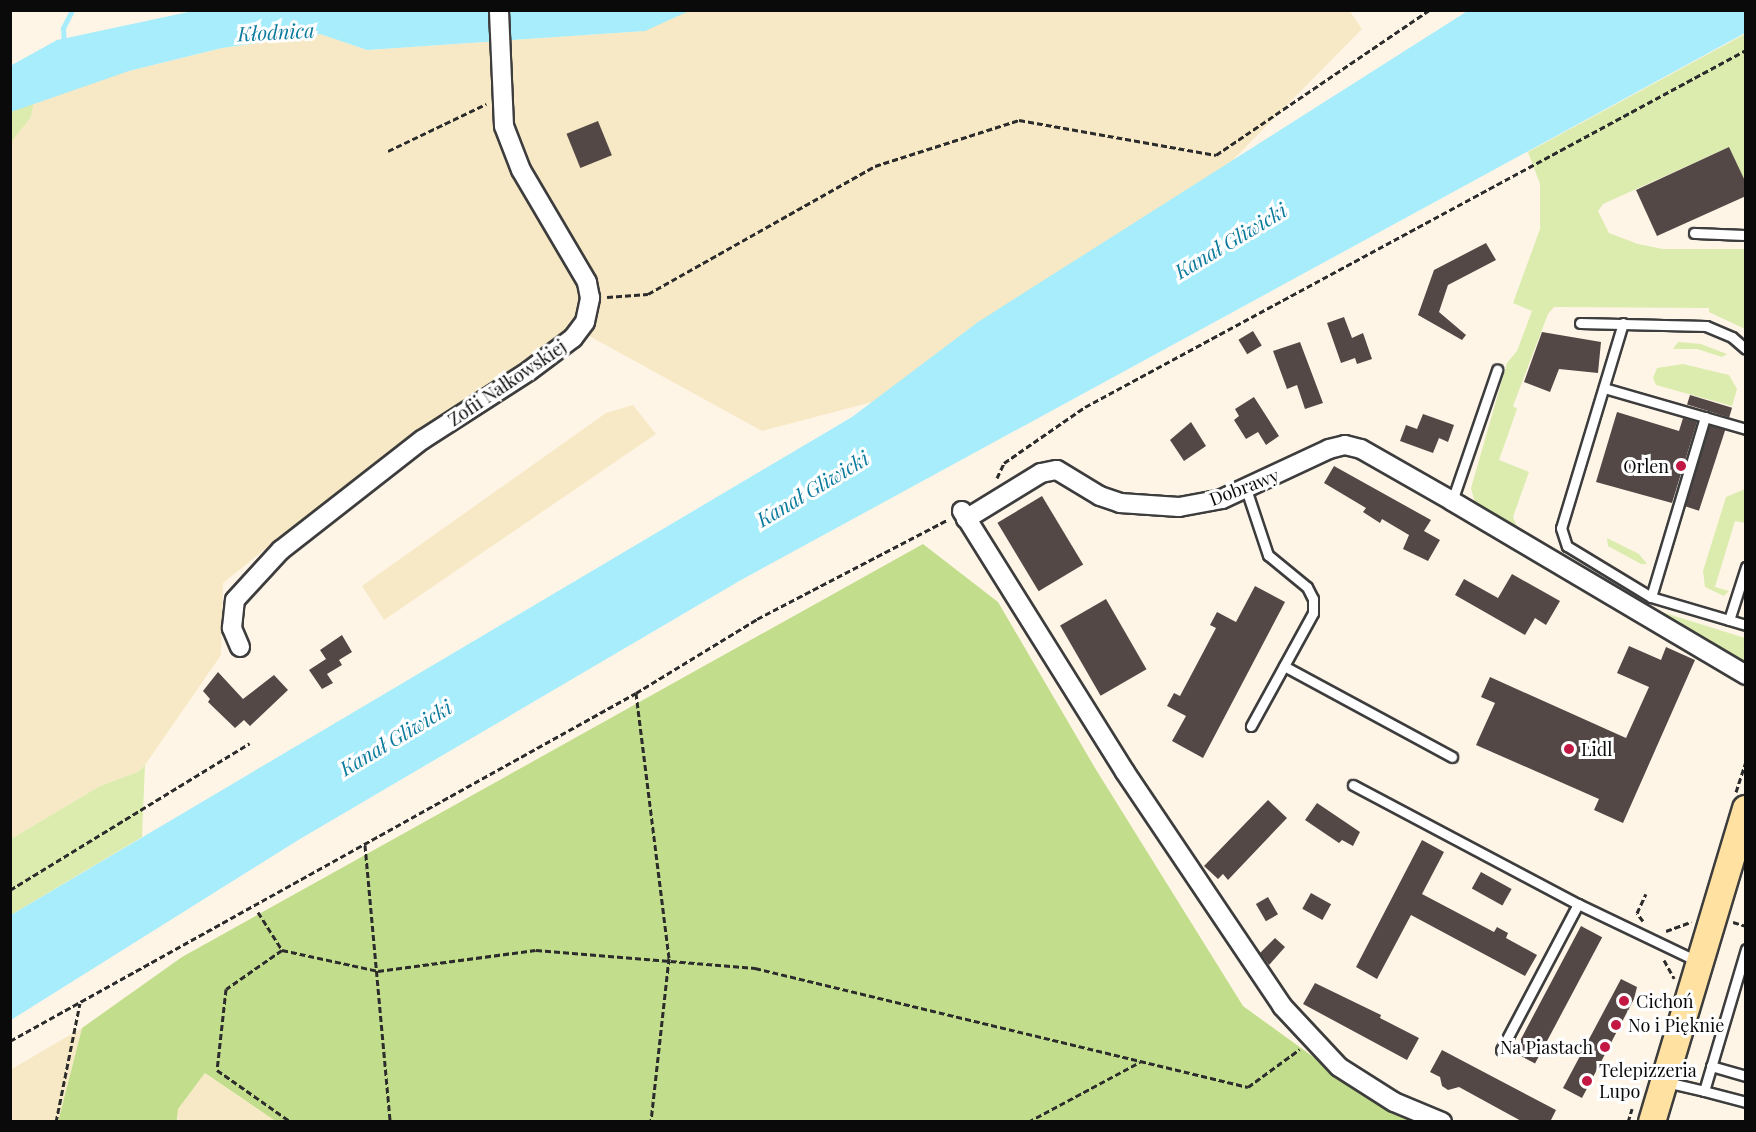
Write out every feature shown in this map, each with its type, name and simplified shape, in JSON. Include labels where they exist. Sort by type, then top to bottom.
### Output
[{"type":"main road","points":[[1652,1122],[1699,962],[1741,801]]},
{"type":"street","points":[[499,10],[501,97],[512,151],[578,262],[590,298]]},
{"type":"street","name":"Zofii Nałkowskiej","points":[[240,647],[231,616],[235,600],[251,579],[383,469],[573,338],[585,322],[590,298]]},
{"type":"street","name":"Dobrawy","points":[[964,515],[1041,473],[1057,470],[1100,496],[1146,507],[1179,507],[1222,498],[1246,489],[1329,449],[1346,445],[1361,449],[1452,501]]},
{"type":"street","points":[[1452,501],[1746,675]]},
{"type":"street","points":[[964,515],[1132,782],[1282,1006],[1312,1041],[1339,1067],[1394,1102],[1442,1122]]},
{"type":"lane","points":[[1694,233],[1746,235]]},
{"type":"lane","points":[[1580,323],[1706,326],[1732,337],[1746,349]]},
{"type":"lane","points":[[1623,323],[1561,528],[1567,546],[1651,597],[1746,625]]},
{"type":"lane","points":[[1452,501],[1497,370]]},
{"type":"lane","points":[[1604,388],[1746,429]]},
{"type":"lane","points":[[1651,597],[1705,417]]},
{"type":"lane","points":[[1246,489],[1268,555],[1307,587],[1313,599],[1313,613],[1251,726]]},
{"type":"lane","points":[[1729,620],[1746,567]]},
{"type":"lane","points":[[1284,666],[1452,757]]},
{"type":"lane","points":[[1353,785],[1578,904],[1699,962]]},
{"type":"lane","points":[[1501,1050],[1578,904]]},
{"type":"lane","points":[[1704,1091],[1746,949]]},
{"type":"lane","points":[[1711,1066],[1746,1076]]},
{"type":"lane","points":[[1664,1081],[1746,1102]]},
{"type":"path","points":[[590,298],[648,294],[875,166],[1019,120],[1216,155],[1429,10]]},
{"type":"path","points":[[995,485],[1004,463],[1085,407],[1746,50]]},
{"type":"path","points":[[388,151],[501,97]]},
{"type":"path","points":[[10,1041],[636,693],[757,619],[964,515]]},
{"type":"path","points":[[636,693],[669,958],[651,1122]]},
{"type":"path","points":[[10,890],[250,743]]},
{"type":"path","points":[[1741,801],[1746,761]]},
{"type":"path","points":[[365,845],[390,1122]]},
{"type":"path","points":[[1646,894],[1637,913],[1649,928]]},
{"type":"path","points":[[258,912],[282,950],[378,971],[536,950],[669,958],[755,968],[1248,1087],[1312,1041]]},
{"type":"path","points":[[1659,933],[1699,919]]},
{"type":"path","points":[[282,950],[226,989],[217,1070],[291,1122]]},
{"type":"path","points":[[1657,956],[1668,964],[1675,987]]},
{"type":"path","points":[[56,1122],[80,1003]]},
{"type":"path","points":[[1028,1122],[1142,1061]]},
{"type":"path","points":[[1628,1122],[1635,1101]]},
{"type":"shaded area","points":[[689,10],[1349,10],[1362,29],[1226,167],[872,402],[762,431],[571,326],[300,521],[223,583],[221,655],[145,765],[138,772],[100,786],[11,839],[10,142],[31,117],[34,101],[129,71],[222,48],[320,34],[367,50],[644,31]]},
{"type":"shaded area","points":[[633,405],[656,434],[384,620],[362,586],[606,413]]},
{"type":"shaded area","points":[[82,1028],[58,1121],[11,1121],[10,1070]]},
{"type":"shaded area","points":[[205,1073],[277,1121],[178,1121],[178,1109]]},
{"type":"green space","points":[[1745,34],[1745,183],[1729,147],[1603,204],[1598,211],[1609,233],[1638,244],[1663,249],[1745,249],[1745,329],[1709,312],[1709,308],[1554,307],[1548,314],[1513,406],[1517,409],[1499,460],[1529,472],[1513,517],[1518,529],[1649,608],[1745,638],[1745,672],[1488,517],[1475,503],[1471,488],[1507,363],[1517,351],[1532,311],[1513,303],[1540,229],[1540,184],[1528,152]]},
{"type":"green space","points":[[34,101],[31,117],[11,142],[11,112]]},
{"type":"green space","points":[[1678,342],[1701,344],[1727,354],[1722,357],[1697,349],[1673,349]]},
{"type":"green space","points":[[1683,364],[1729,375],[1737,389],[1732,406],[1656,385],[1653,378],[1657,368]]},
{"type":"green space","points":[[1745,489],[1745,523],[1735,521],[1715,587],[1729,591],[1724,596],[1705,587],[1703,571],[1726,497]]},
{"type":"green space","points":[[1607,538],[1639,554],[1647,564],[1641,564],[1608,546]]},
{"type":"green space","points":[[923,544],[998,602],[1095,768],[1243,1006],[1348,1082],[1413,1121],[277,1122],[205,1073],[178,1109],[177,1121],[58,1122],[82,1028],[182,957]]},
{"type":"green space","points":[[145,765],[142,837],[11,915],[11,839],[100,786],[138,772]]},
{"type":"water","name":"Kanał Gliwicki","points":[[1469,10],[1745,11],[1745,33],[741,580],[300,839],[11,1020],[11,915],[852,417],[978,322]]},
{"type":"water","name":"Kłodnica","points":[[193,11],[689,11],[645,31],[367,50],[320,34],[222,48],[129,71],[11,112],[10,66],[57,40]]},
{"type":"building","points":[[598,121],[612,155],[580,168],[566,134]]},
{"type":"building","points":[[1729,147],[1746,183],[1746,196],[1657,236],[1636,190]]},
{"type":"building","points":[[1486,243],[1496,260],[1448,285],[1439,312],[1466,335],[1462,340],[1418,315],[1434,270]]},
{"type":"building","points":[[1344,317],[1352,338],[1363,333],[1372,359],[1357,364],[1355,358],[1341,363],[1327,323]]},
{"type":"building","points":[[1253,331],[1262,346],[1247,354],[1238,340]]},
{"type":"building","points":[[1542,332],[1601,342],[1598,373],[1559,369],[1550,392],[1524,382]]},
{"type":"building","points":[[1300,342],[1323,403],[1305,409],[1297,385],[1287,389],[1273,351]]},
{"type":"building","points":[[1690,395],[1732,408],[1729,417],[1687,405]]},
{"type":"building","points":[[1254,397],[1279,436],[1266,445],[1258,432],[1246,439],[1234,420],[1239,416],[1235,409]]},
{"type":"building","points":[[1617,412],[1679,431],[1683,418],[1697,422],[1672,503],[1596,482]]},
{"type":"building","points":[[1423,414],[1454,425],[1448,442],[1439,438],[1433,453],[1400,441],[1406,425],[1417,429]]},
{"type":"building","points":[[1191,422],[1206,446],[1184,461],[1170,440]]},
{"type":"building","points":[[1710,425],[1725,430],[1699,511],[1684,506]]},
{"type":"building","points":[[1334,466],[1431,520],[1424,531],[1440,540],[1428,561],[1403,549],[1409,535],[1382,519],[1380,523],[1363,512],[1366,508],[1324,483]]},
{"type":"building","points":[[1042,496],[1083,565],[1039,591],[997,523]]},
{"type":"building","points":[[1512,574],[1560,601],[1546,625],[1535,618],[1525,635],[1455,595],[1464,579],[1498,598]]},
{"type":"building","points":[[1255,586],[1285,602],[1203,758],[1172,741],[1186,716],[1167,706],[1174,693],[1180,696],[1216,628],[1210,625],[1217,612],[1236,622]]},
{"type":"building","points":[[1106,599],[1146,669],[1101,696],[1060,626]]},
{"type":"building","points":[[342,635],[352,652],[339,660],[342,665],[327,674],[333,683],[322,689],[309,670],[326,659],[320,650]]},
{"type":"building","name":"Lidl","points":[[1629,646],[1661,660],[1666,647],[1695,660],[1623,823],[1594,810],[1599,799],[1476,745],[1495,703],[1481,697],[1490,677],[1626,738],[1649,687],[1617,673]]},
{"type":"building","points":[[218,672],[243,699],[274,675],[288,690],[250,726],[244,720],[235,728],[208,702],[210,699],[203,691]]},
{"type":"building","points":[[1268,800],[1287,818],[1228,880],[1223,874],[1218,879],[1204,866]]},
{"type":"building","points":[[1317,803],[1360,832],[1353,846],[1342,840],[1339,843],[1305,820]]},
{"type":"building","points":[[1422,840],[1444,852],[1422,894],[1494,932],[1497,927],[1508,933],[1506,938],[1537,955],[1525,976],[1411,915],[1377,979],[1356,967]]},
{"type":"building","points":[[1481,872],[1512,889],[1502,906],[1472,889]]},
{"type":"building","points":[[1311,893],[1331,904],[1322,920],[1302,909]]},
{"type":"building","points":[[1268,897],[1278,914],[1266,921],[1256,904]]},
{"type":"building","points":[[1581,926],[1602,937],[1535,1064],[1514,1052]]},
{"type":"building","points":[[1275,938],[1285,947],[1269,965],[1260,953]]},
{"type":"building","points":[[1621,979],[1637,987],[1634,999],[1582,1098],[1563,1088]]},
{"type":"building","points":[[1315,983],[1381,1015],[1380,1018],[1419,1038],[1407,1060],[1303,1004]]},
{"type":"building","points":[[1442,1050],[1556,1110],[1550,1122],[1523,1122],[1459,1087],[1448,1090],[1442,1086],[1440,1077],[1430,1072]]},
{"type":"waterway","points":[[64,46],[63,28],[72,10]]},
{"type":"place","name":"Orlen","points":[[1681,466]]},
{"type":"place","name":"Lidl","points":[[1569,749]]},
{"type":"place","name":"Cichoń","points":[[1624,1001]]},
{"type":"place","name":"No i Pięknie","points":[[1616,1025]]},
{"type":"place","name":"Na Piastach","points":[[1605,1047]]},
{"type":"place","name":"Telepizzeria Lupo","points":[[1587,1081]]}]
